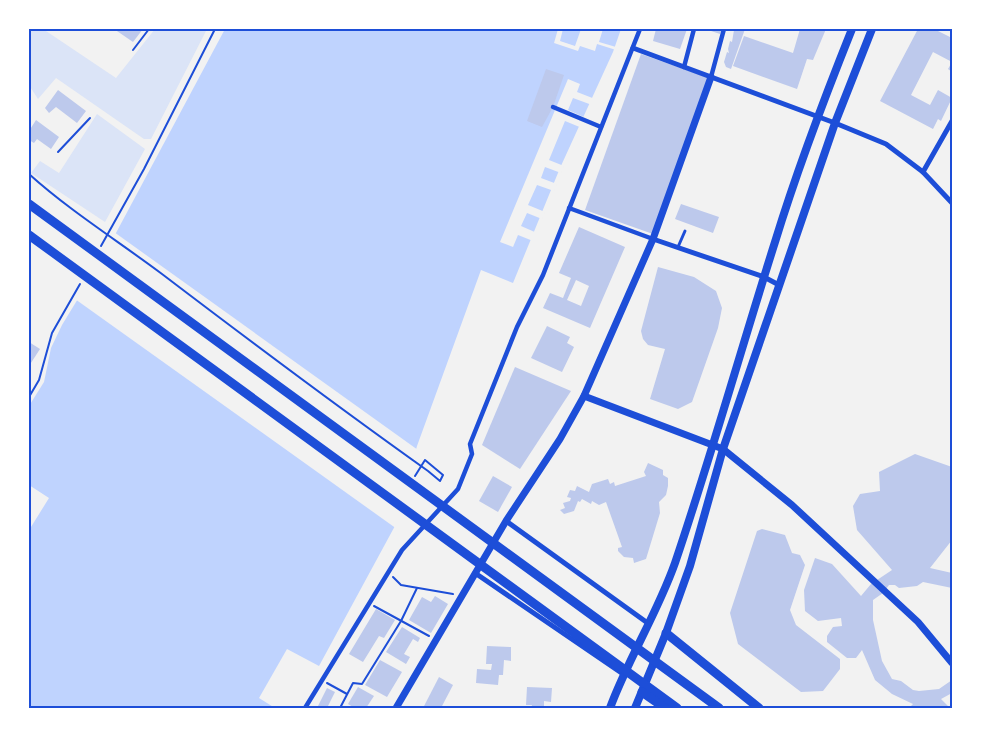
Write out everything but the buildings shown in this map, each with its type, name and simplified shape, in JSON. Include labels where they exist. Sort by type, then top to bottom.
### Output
[{"type":"main road","points":[[610,708],[623,674],[649,624],[674,565],[764,277],[817,116],[852,29]]},
{"type":"main road","points":[[635,708],[666,633],[690,566],[723,449],[835,123],[872,29]]},
{"type":"main road","points":[[29,204],[719,708]]},
{"type":"main road","points":[[29,235],[677,708]]},
{"type":"main road","points":[[666,633],[759,708]]},
{"type":"main road","points":[[642,692],[665,708]]},
{"type":"street","points":[[305,708],[402,550],[441,509],[463,482],[472,454],[470,444],[517,327],[543,275],[640,29]]},
{"type":"street","points":[[684,67],[694,29]]},
{"type":"street","points":[[396,708],[506,521],[560,439],[584,396],[653,239],[711,77],[724,29]]},
{"type":"street","points":[[632,48],[817,116],[886,144],[923,172],[952,203]]},
{"type":"street","points":[[553,107],[600,127]]},
{"type":"street","points":[[923,172],[952,121]]},
{"type":"street","points":[[569,208],[764,277],[779,285]]},
{"type":"street","points":[[584,396],[712,443],[723,449],[792,505],[918,622],[952,663]]},
{"type":"street","points":[[506,521],[649,624]]},
{"type":"street","points":[[475,573],[623,674]]},
{"type":"lane","points":[[678,248],[685,231]]},
{"type":"path","points":[[133,50],[149,29]]},
{"type":"path","points":[[100,248],[144,169],[215,29]]},
{"type":"path","points":[[58,152],[74,132],[90,118]]},
{"type":"path","points":[[29,174],[54,197],[428,472],[440,481],[443,476],[425,460],[413,479]]},
{"type":"path","points":[[29,396],[39,380],[52,333],[81,283]]},
{"type":"path","points":[[389,571],[397,583],[462,596]]},
{"type":"path","points":[[340,708],[354,683],[362,684],[401,621],[417,588]]},
{"type":"path","points":[[369,603],[435,640]]},
{"type":"path","points":[[322,680],[347,694]]},
{"type":"shaded area","points":[[29,29],[43,29],[116,78],[155,29],[207,29],[151,139],[144,139],[56,78],[38,99],[29,85]]},
{"type":"shaded area","points":[[97,114],[145,149],[105,222],[31,173],[40,161],[59,173]]},
{"type":"water","points":[[225,29],[621,29],[613,52],[560,168],[513,283],[481,270],[417,446],[396,524],[319,666],[287,649],[259,698],[275,708],[29,708],[29,406],[44,382],[51,348],[62,325],[101,261]]},
{"type":"pier","points":[[558,29],[563,29],[560,41],[575,46],[581,29],[603,29],[599,42],[616,47],[616,50],[597,44],[595,51],[580,46],[578,51],[554,43]]},
{"type":"pier","points":[[568,79],[580,84],[577,92],[595,99],[592,105],[573,98],[568,110],[586,118],[582,128],[565,121],[549,160],[564,166],[561,173],[545,167],[541,178],[557,184],[554,191],[537,185],[528,205],[545,212],[542,219],[527,213],[521,226],[537,233],[533,241],[518,235],[513,247],[500,242]]},
{"type":"pier","points":[[114,232],[418,450],[397,529],[75,299]]},
{"type":"pier","points":[[29,485],[49,498],[31,527],[29,526],[29,502],[31,498],[29,496]]}]
